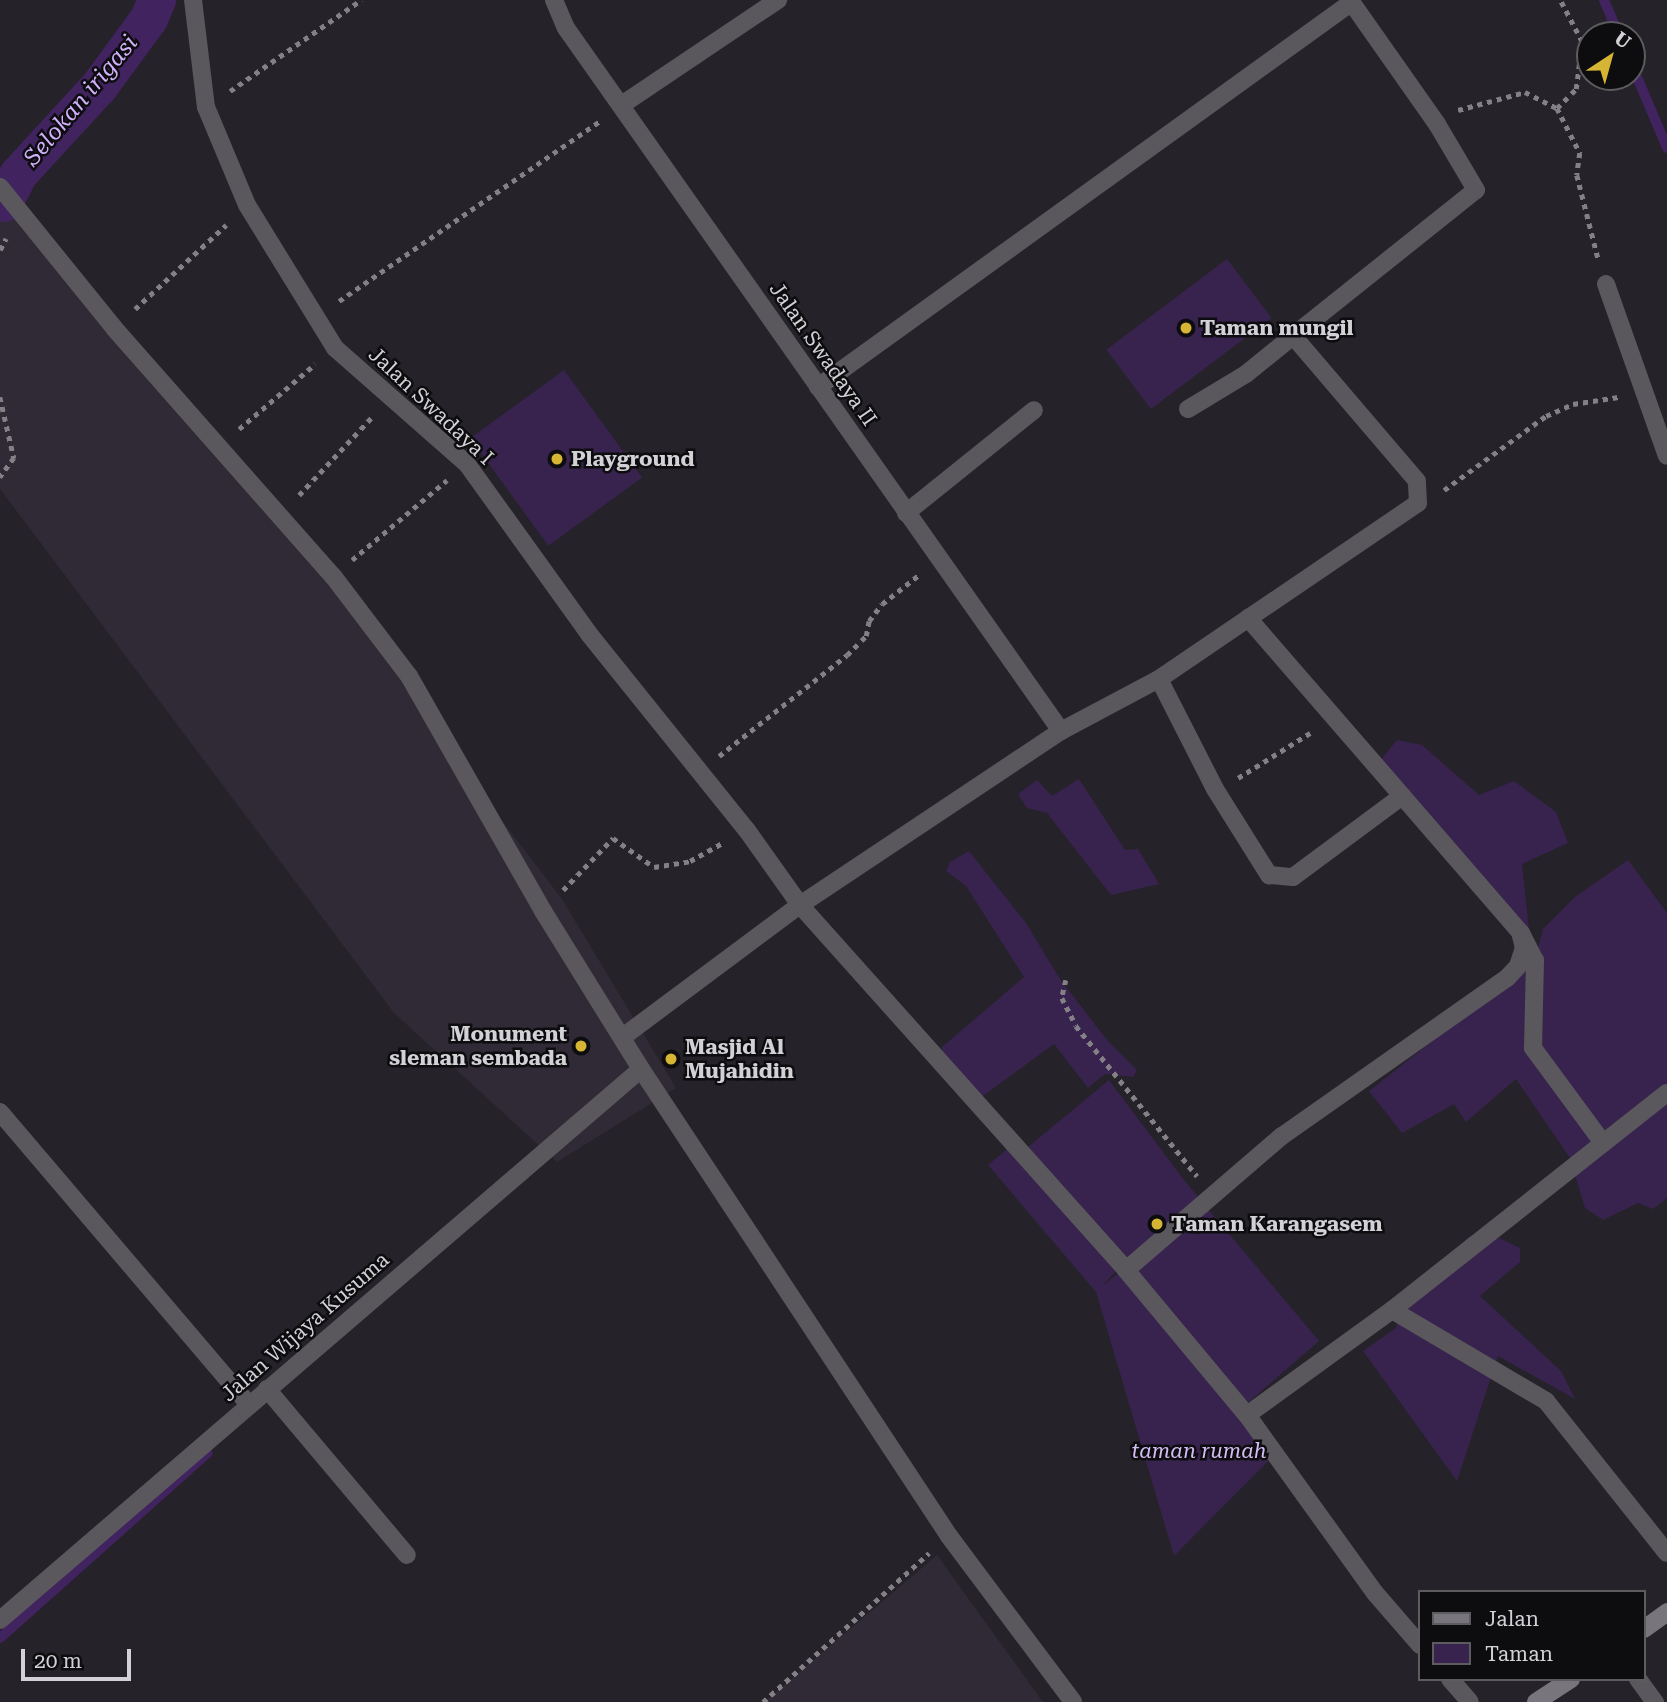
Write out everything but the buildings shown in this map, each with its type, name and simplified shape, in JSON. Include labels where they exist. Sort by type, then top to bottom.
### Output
[{"type":"main road","points":[[1646,1628],[1667,1612]]},
{"type":"main road","points":[[1536,1702],[1568,1681]]},
{"type":"street","name":"Jalan Swadaya I","points":[[192,0],[206,107],[247,205],[335,348],[467,464],[589,634],[746,829],[800,905],[1126,1270],[1247,1415],[1375,1593],[1418,1643]]},
{"type":"street","name":"Jalan Swadaya II","points":[[554,0],[566,28],[623,104],[906,513],[1061,731]]},
{"type":"street","points":[[623,104],[778,0]]},
{"type":"street","points":[[818,387],[1351,1],[1437,124],[1476,190],[1247,374],[1188,409]]},
{"type":"street","points":[[0,187],[114,328],[333,576],[409,676],[543,911],[624,1036],[641,1069],[949,1536],[1073,1702]]},
{"type":"street","points":[[1606,284],[1667,456]]},
{"type":"street","points":[[624,1036],[800,905],[1061,731],[1159,679],[1418,503],[1416,481],[1293,335]]},
{"type":"street","points":[[906,513],[1034,410]]},
{"type":"street","points":[[1248,618],[1521,933],[1535,960],[1533,1048],[1603,1143]]},
{"type":"street","points":[[1159,679],[1215,789],[1269,875],[1293,877],[1402,796]]},
{"type":"street","points":[[1126,1270],[1282,1136],[1507,978],[1518,966],[1524,948],[1521,933]]},
{"type":"street","name":"Jalan Wijaya Kusuma","points":[[0,1620],[641,1069]]},
{"type":"street","points":[[1247,1415],[1392,1310],[1667,1093]]},
{"type":"street","points":[[0,1112],[249,1405]]},
{"type":"street","points":[[1392,1310],[1546,1401],[1667,1553]]},
{"type":"street","points":[[267,1388],[407,1555]]},
{"type":"street","points":[[1452,1681],[1470,1702]]},
{"type":"street","points":[[1639,1681],[1655,1702]]},
{"type":"path","points":[[206,107],[361,0]]},
{"type":"path","points":[[1558,108],[1576,89],[1582,42],[1560,0]]},
{"type":"path","points":[[1437,124],[1460,109],[1525,92],[1558,108],[1580,153],[1577,175],[1606,284]]},
{"type":"path","points":[[315,317],[623,104]]},
{"type":"path","points":[[114,328],[247,205]]},
{"type":"path","points":[[220,445],[335,348]]},
{"type":"path","points":[[1418,503],[1467,476],[1546,416],[1573,404],[1645,394]]},
{"type":"path","points":[[280,515],[392,396]]},
{"type":"path","points":[[0,397],[14,458],[0,477]]},
{"type":"path","points":[[333,576],[467,464]]},
{"type":"path","points":[[700,773],[847,655],[866,636],[869,621],[882,604],[939,559]]},
{"type":"path","points":[[1215,789],[1307,734],[1337,722]]},
{"type":"path","points":[[543,911],[612,838],[654,867],[690,861],[746,829]]},
{"type":"path","points":[[1066,980],[1062,998],[1076,1026],[1213,1195]]},
{"type":"path","points":[[763,1702],[949,1536]]},
{"type":"shaded area","points":[[0,201],[119,320],[335,581],[457,762],[562,899],[676,1088],[557,1162],[394,1013],[0,489]]},
{"type":"shaded area","points":[[937,1555],[1043,1702],[764,1702]]},
{"type":"green space","name":"Taman mungil","points":[[1227,259],[1272,318],[1151,409],[1106,350]]},
{"type":"green space","name":"Playground","points":[[564,370],[642,478],[548,546],[470,438]]},
{"type":"green space","points":[[1397,740],[1422,745],[1479,795],[1514,781],[1556,812],[1568,843],[1522,864],[1530,939],[1516,943],[1379,762]]},
{"type":"green space","points":[[1079,779],[1125,850],[1138,849],[1159,884],[1111,895],[1047,813],[1027,808],[1018,794],[1037,780],[1052,796]]},
{"type":"green space","points":[[969,851],[1026,923],[1060,979],[1107,1040],[1137,1070],[1133,1077],[1105,1074],[1088,1088],[1054,1044],[983,1096],[970,1089],[942,1055],[942,1047],[1024,977],[966,886],[946,871],[950,862]]},
{"type":"green space","points":[[1628,860],[1667,913],[1667,1198],[1653,1209],[1638,1203],[1603,1220],[1585,1208],[1570,1158],[1516,1079],[1466,1122],[1454,1104],[1402,1133],[1369,1091],[1535,960],[1543,929],[1575,897]]},
{"type":"green space","name":"Taman Karangasem","points":[[1109,1080],[1184,1180],[1319,1341],[1243,1407],[1028,1147]]},
{"type":"green space","name":"taman rumah","points":[[1012,1145],[1117,1270],[1102,1286],[1121,1271],[1272,1457],[1174,1556],[1096,1292],[988,1165]]},
{"type":"green space","points":[[1484,1231],[1520,1248],[1520,1262],[1480,1296],[1561,1371],[1575,1399],[1498,1356],[1457,1481],[1363,1351],[1396,1328],[1402,1303],[1452,1258],[1467,1238]]},
{"type":"waterway","name":"Selokan irigasi","points":[[4,203],[18,175],[99,87],[149,19],[157,0]]},
{"type":"waterway","points":[[1604,0],[1613,21]]},
{"type":"waterway","points":[[1643,91],[1667,148]]},
{"type":"waterway","points":[[0,1638],[208,1453]]},
{"type":"place","name":"Taman mungil","points":[[1186,328]]},
{"type":"place","name":"Playground","points":[[557,459]]},
{"type":"place","name":"Monument sleman sembada","points":[[581,1046]]},
{"type":"place","name":"Masjid Al Mujahidin","points":[[671,1059]]},
{"type":"place","name":"Taman Karangasem","points":[[1157,1224]]}]
